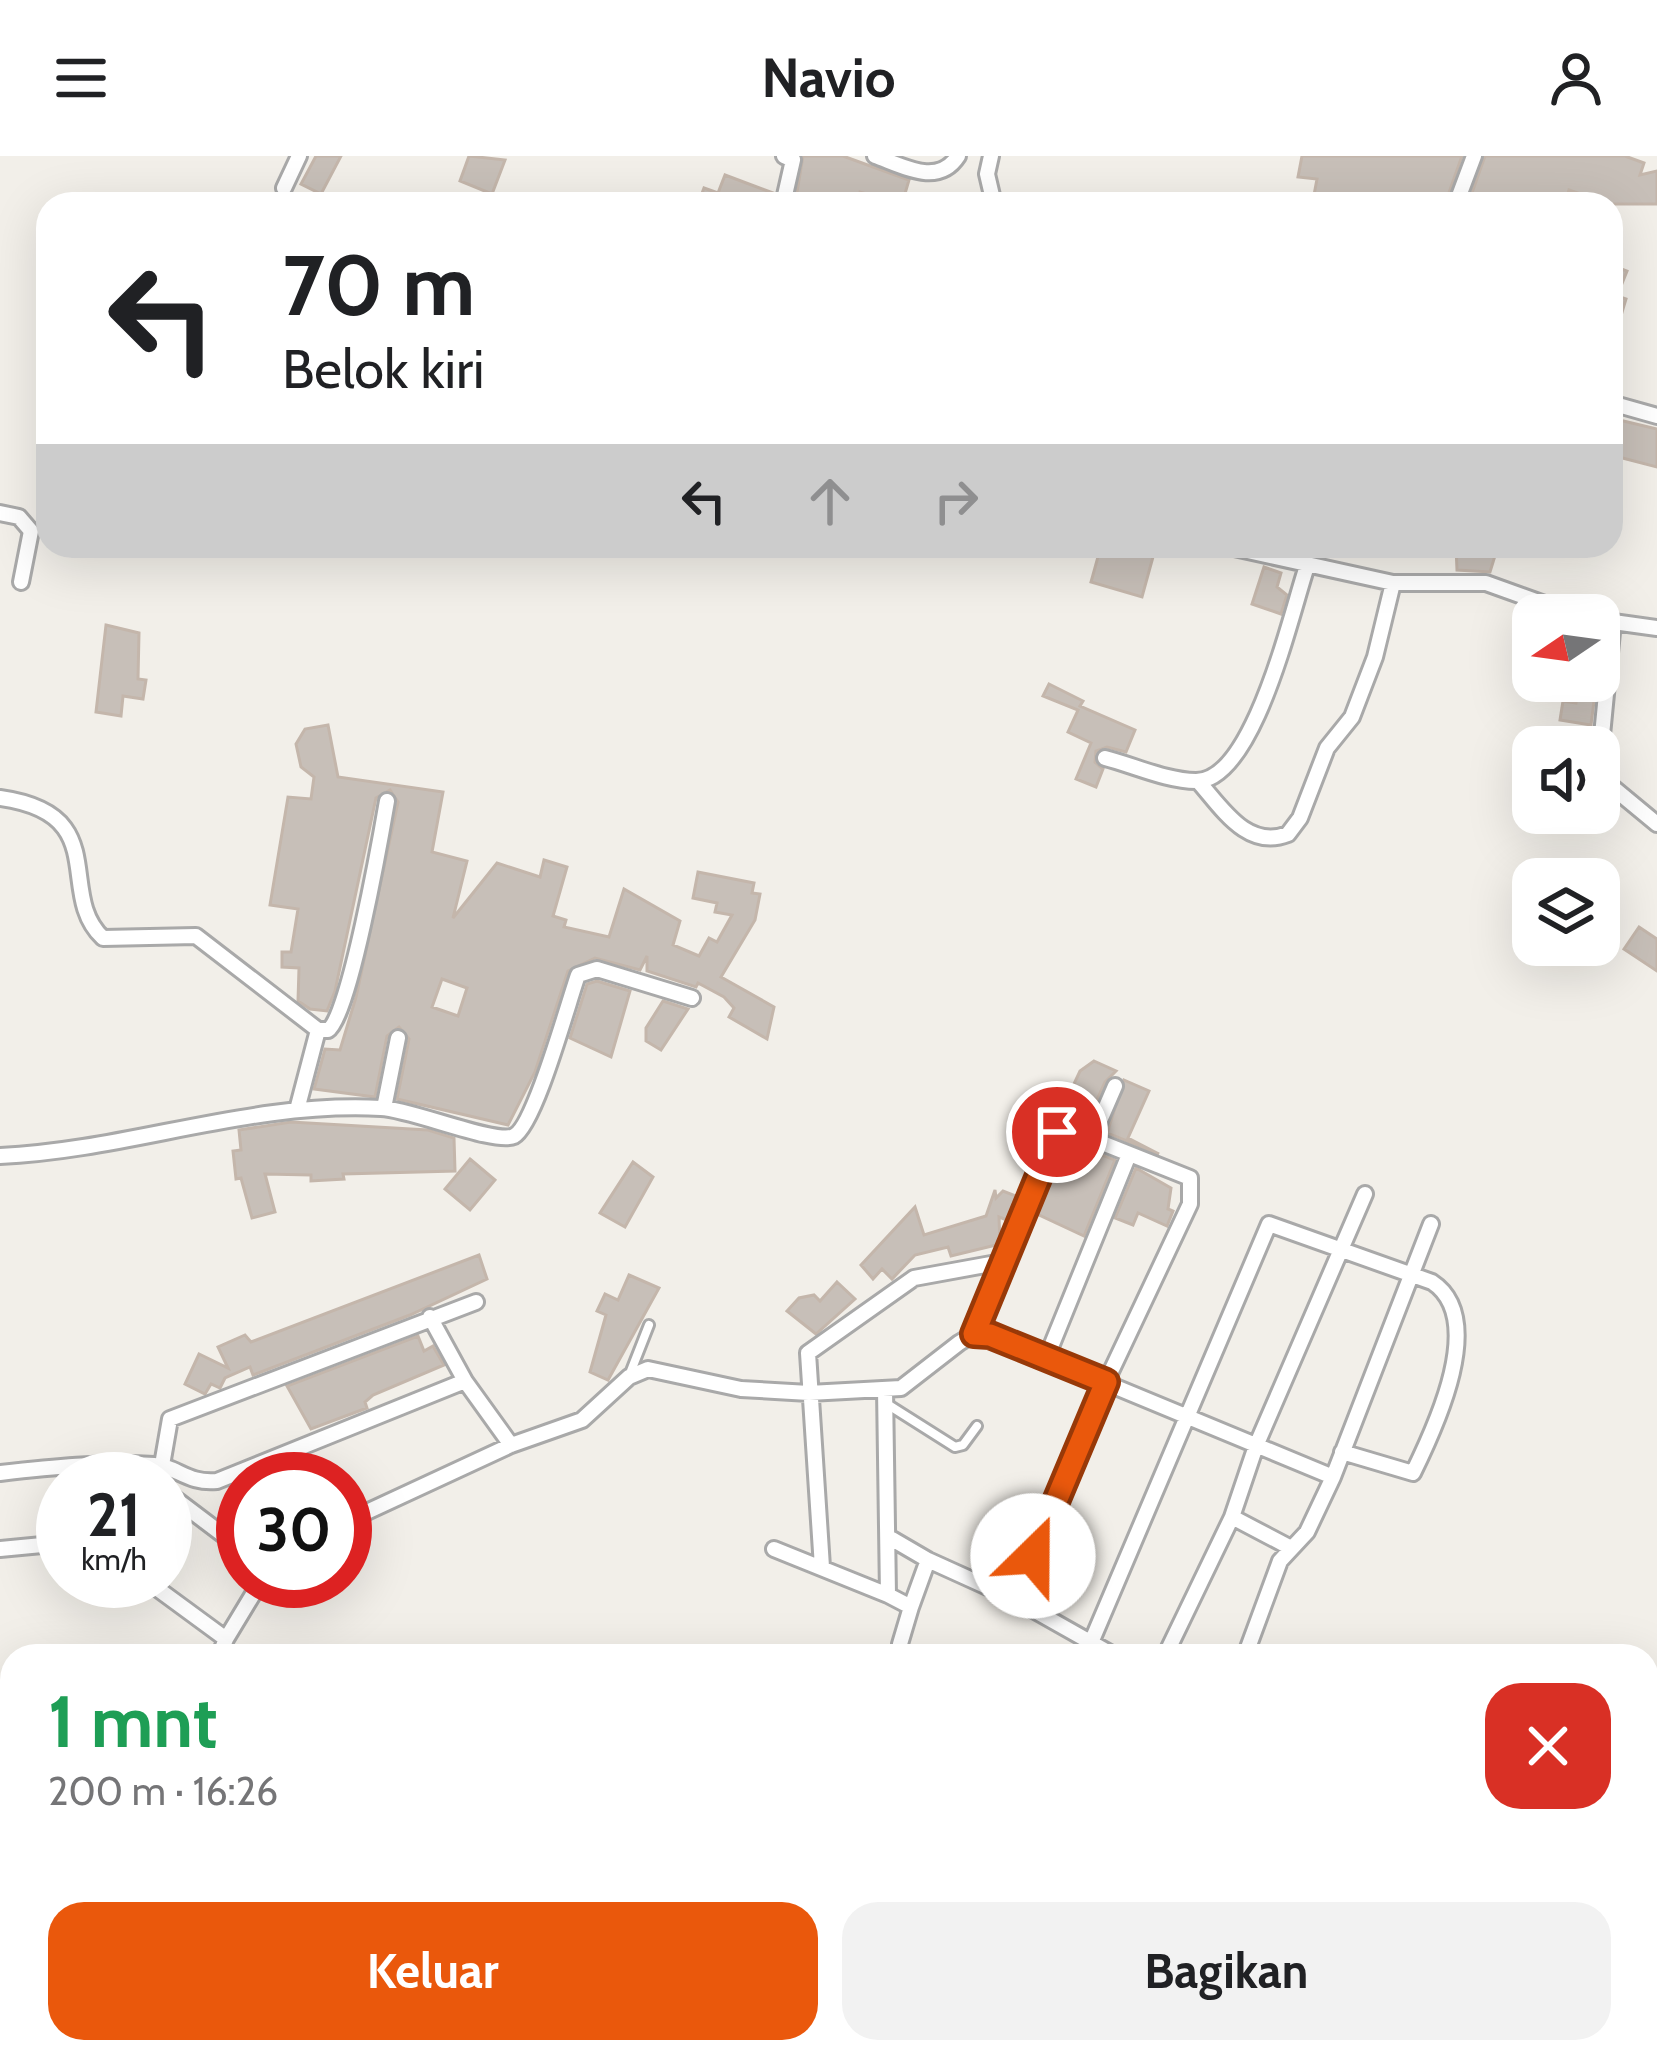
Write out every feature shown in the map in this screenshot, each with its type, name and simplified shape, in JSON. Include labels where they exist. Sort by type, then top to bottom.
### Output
[{"type":"street","points":[[284,188],[299,156]]},
{"type":"street","points":[[875,156],[932,175],[946,170],[958,156]]},
{"type":"street","points":[[991,156],[987,174],[991,192]]},
{"type":"street","points":[[1460,192],[1474,156]]},
{"type":"street","points":[[784,192],[790,157]]},
{"type":"street","points":[[1623,406],[1657,416]]},
{"type":"street","points":[[0,513],[19,517],[31,531],[21,581]]},
{"type":"street","points":[[1274,558],[1393,583],[1486,584],[1515,594]]},
{"type":"street","points":[[1105,758],[1198,781],[1220,773],[1249,737],[1307,566]]},
{"type":"street","points":[[1198,781],[1241,829],[1261,839],[1288,834],[1300,818],[1322,758],[1352,717],[1375,657],[1393,583]]},
{"type":"street","points":[[1620,623],[1657,628]]},
{"type":"street","points":[[1602,702],[1599,766],[1605,781],[1657,824]]},
{"type":"street","points":[[0,797],[45,813],[71,836],[82,862],[86,910],[103,938],[196,936],[318,1030],[335,1027],[340,1017],[353,950],[368,918],[387,801]]},
{"type":"street","points":[[0,1156],[51,1154],[298,1106],[384,1108],[511,1138],[528,1114],[578,975],[597,970],[692,998]]},
{"type":"street","points":[[298,1106],[318,1030]]},
{"type":"street","points":[[384,1108],[398,1038]]},
{"type":"street","points":[[1092,1139],[1115,1086]]},
{"type":"street","points":[[372,1509],[511,1445],[581,1420],[629,1377],[648,1369],[741,1389],[809,1393],[885,1396],[912,1384],[974,1334],[1057,1132],[1066,1127],[1190,1178],[1193,1195],[1106,1382],[1015,1599]]},
{"type":"street","points":[[1046,1358],[1128,1156]]},
{"type":"street","points":[[1171,1644],[1232,1517],[1256,1446],[1365,1194]]},
{"type":"street","points":[[1090,1644],[1262,1232],[1277,1224],[1447,1292],[1459,1336],[1416,1467],[1408,1474],[1342,1452]]},
{"type":"street","points":[[1249,1644],[1280,1561],[1307,1532],[1333,1477],[1431,1224]]},
{"type":"street","points":[[822,1567],[808,1353],[927,1273],[1002,1262]]},
{"type":"street","points":[[164,1452],[170,1419],[476,1303]]},
{"type":"street","points":[[430,1317],[465,1382],[511,1445]]},
{"type":"street","points":[[974,1334],[990,1335],[1185,1420],[1333,1477]]},
{"type":"street","points":[[192,1480],[217,1481],[465,1382]]},
{"type":"street","points":[[885,1396],[892,1539],[888,1595]]},
{"type":"street","points":[[0,1473],[36,1469]]},
{"type":"street","points":[[192,1511],[216,1530]]},
{"type":"street","points":[[1232,1517],[1291,1548]]},
{"type":"street","points":[[892,1539],[1015,1599],[1088,1644]]},
{"type":"street","points":[[0,1549],[36,1546]]},
{"type":"street","points":[[774,1549],[911,1607]]},
{"type":"street","points":[[900,1644],[928,1560]]},
{"type":"street","points":[[184,1608],[226,1639]]},
{"type":"street","points":[[224,1644],[245,1608]]},
{"type":"lane","points":[[629,1377],[649,1325]]},
{"type":"lane","points":[[885,1396],[956,1447],[963,1445],[976,1426]]},
{"type":"building","points":[[316,156],[341,156],[322,192],[301,184]]},
{"type":"building","points":[[469,156],[505,160],[493,192],[460,181]]},
{"type":"building","points":[[803,156],[843,156],[909,180],[906,192],[797,192]]},
{"type":"building","points":[[1302,156],[1462,156],[1449,192],[1315,192],[1317,179],[1298,177]]},
{"type":"building","points":[[1485,156],[1625,156],[1644,163],[1640,175],[1657,171],[1657,204],[1623,204],[1623,192],[1472,192]]},
{"type":"building","points":[[725,175],[770,192],[718,192]]},
{"type":"building","points":[[1623,421],[1657,429],[1657,467],[1623,458]]},
{"type":"building","points":[[1098,558],[1153,558],[1142,597],[1091,582]]},
{"type":"building","points":[[1456,558],[1494,558],[1490,572],[1457,570]]},
{"type":"building","points":[[1264,567],[1281,573],[1277,587],[1287,595],[1281,614],[1252,604]]},
{"type":"building","points":[[106,625],[139,633],[138,679],[146,680],[143,699],[123,696],[121,716],[96,712]]},
{"type":"building","points":[[1049,684],[1083,701],[1080,706],[1135,730],[1126,752],[1107,747],[1096,751],[1095,762],[1103,769],[1096,787],[1076,779],[1091,743],[1068,732],[1078,710],[1043,696]]},
{"type":"building","points":[[1563,702],[1594,702],[1591,725],[1560,720]]},
{"type":"building","points":[[328,725],[338,777],[443,792],[432,852],[467,861],[453,918],[497,863],[540,877],[544,860],[567,867],[553,916],[566,920],[564,927],[609,937],[624,889],[680,921],[673,945],[699,956],[709,938],[717,942],[732,915],[715,912],[717,903],[693,898],[698,872],[754,883],[752,893],[760,894],[755,920],[721,977],[774,1007],[767,1039],[729,1017],[734,1008],[724,997],[698,983],[696,987],[647,971],[647,956],[640,970],[595,958],[568,971],[535,1072],[508,1125],[397,1099],[409,1039],[399,1027],[387,1036],[375,1097],[314,1089],[325,1049],[340,1050],[356,997],[398,802],[390,790],[376,798],[335,991],[327,1011],[310,1009],[298,1001],[299,968],[282,967],[282,952],[291,952],[298,909],[270,905],[288,797],[311,799],[314,777],[301,767],[296,744],[305,729]],"holes":[[[442,979],[467,988],[458,1016],[432,1007]]]},
{"type":"building","points":[[1639,927],[1657,939],[1657,971],[1624,949]]},
{"type":"building","points":[[597,981],[630,991],[611,1057],[570,1038],[587,984]]},
{"type":"building","points":[[663,1001],[688,1009],[661,1050],[646,1041],[646,1028]]},
{"type":"building","points":[[1094,1061],[1116,1071],[1105,1082],[1086,1124],[1059,1116],[1080,1071]]},
{"type":"building","points":[[1124,1080],[1149,1091],[1128,1138],[1159,1154],[1107,1133]]},
{"type":"building","points":[[291,1122],[428,1130],[454,1138],[455,1171],[343,1174],[344,1179],[311,1181],[311,1175],[265,1174],[275,1212],[252,1218],[241,1178],[236,1179],[233,1151],[241,1150],[239,1130]]},
{"type":"building","points":[[1068,1142],[1115,1160],[1084,1236],[1037,1214]]},
{"type":"building","points":[[470,1159],[495,1180],[470,1210],[445,1189]]},
{"type":"building","points":[[633,1162],[653,1177],[625,1227],[600,1213]]},
{"type":"building","points":[[1136,1168],[1171,1188],[1168,1209],[1173,1211],[1167,1226],[1138,1213],[1133,1225],[1115,1218]]},
{"type":"building","points":[[995,1190],[996,1198],[1003,1191],[1016,1196],[1007,1220],[999,1217],[1000,1244],[951,1256],[948,1247],[915,1255],[892,1279],[882,1269],[873,1279],[861,1265],[915,1207],[924,1235],[986,1216]]},
{"type":"building","points":[[479,1255],[487,1279],[410,1315],[253,1375],[250,1367],[225,1378],[220,1388],[211,1384],[205,1394],[185,1384],[199,1354],[228,1368],[218,1347],[245,1335],[251,1342]]},
{"type":"building","points":[[629,1275],[659,1288],[608,1380],[590,1372],[606,1315],[597,1311],[605,1294],[618,1300]]},
{"type":"building","points":[[837,1282],[855,1299],[816,1334],[787,1311],[799,1298],[814,1295],[820,1301]]},
{"type":"building","points":[[418,1336],[424,1351],[433,1346],[444,1365],[373,1395],[365,1402],[367,1408],[311,1429],[287,1386]]},
{"type":"route","points":[[1033,1556],[1106,1382],[990,1335],[974,1334],[1057,1132]]}]
